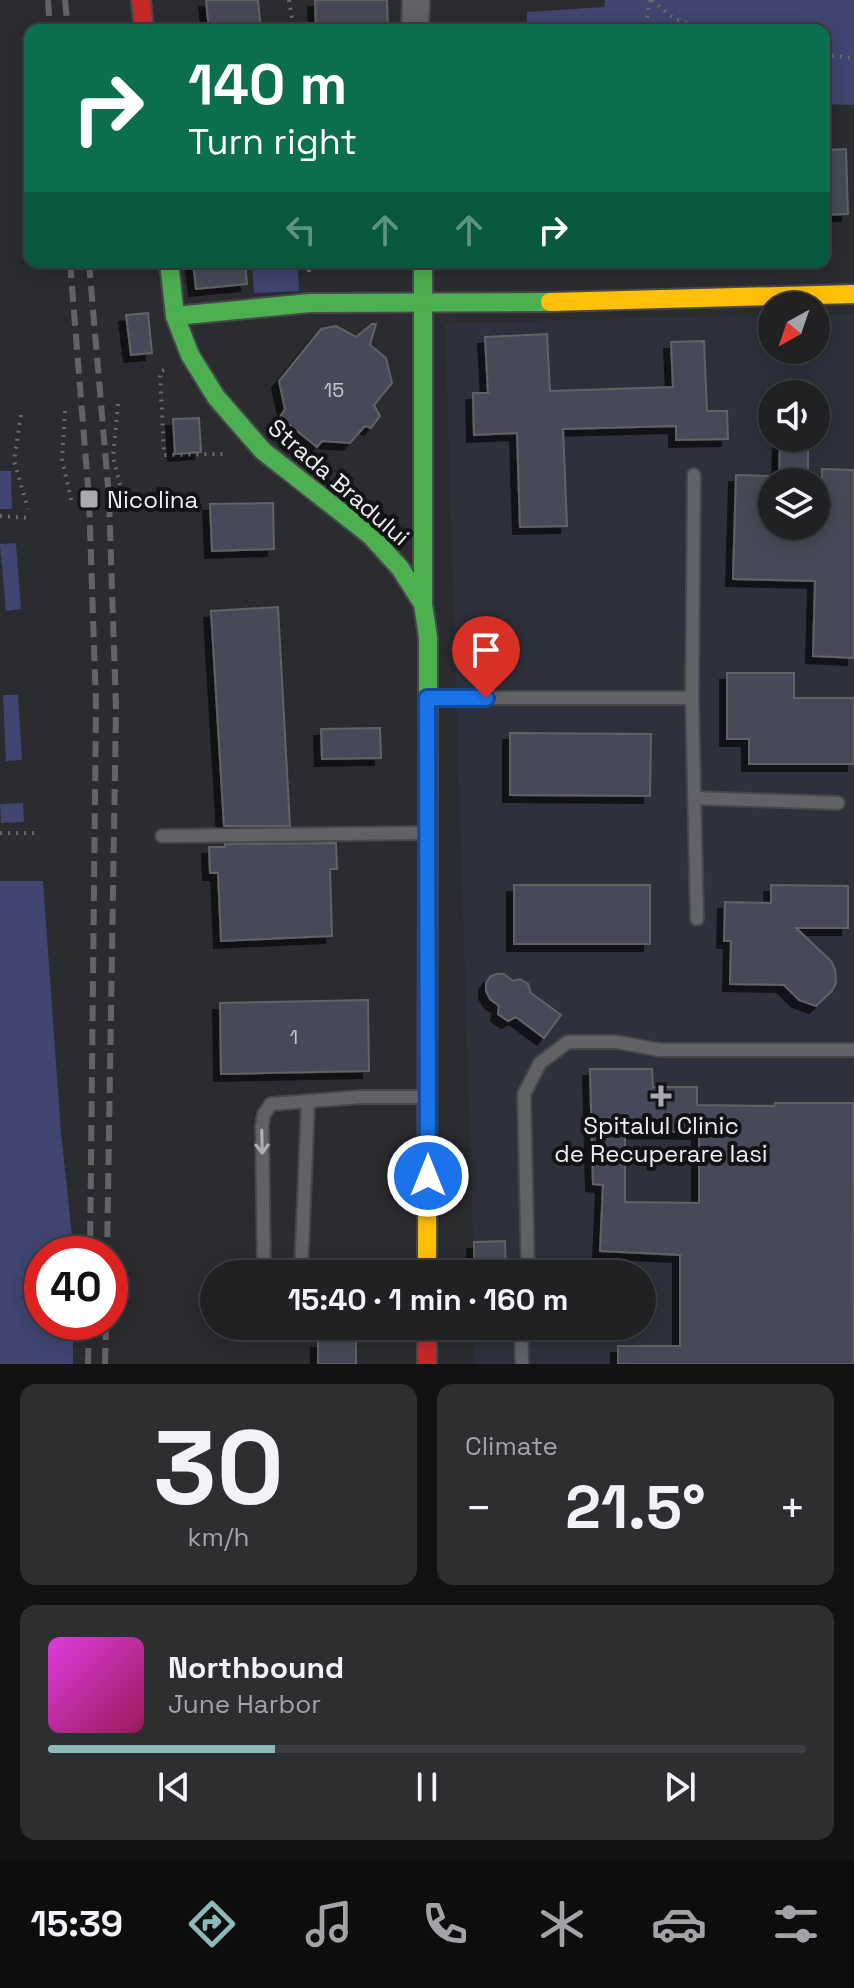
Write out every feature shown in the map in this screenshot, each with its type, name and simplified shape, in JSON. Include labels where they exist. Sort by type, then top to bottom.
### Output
[{"type":"street","points":[[141,0],[143,24]]},
{"type":"street","points":[[415,24],[416,0]]},
{"type":"street","name":"Strada Bradului","points":[[170,268],[175,316],[190,355],[216,397],[263,451],[370,535],[400,568],[423,604]]},
{"type":"street","points":[[423,268],[423,604],[428,637],[427,1260]]},
{"type":"street","points":[[175,316],[310,303],[631,301],[854,294]]},
{"type":"street","points":[[427,1340],[427,1364]]},
{"type":"lane","points":[[694,475],[692,698],[697,919]]},
{"type":"lane","points":[[427,698],[692,698]]},
{"type":"lane","points":[[695,798],[838,803]]},
{"type":"lane","points":[[162,836],[427,833]]},
{"type":"lane","points":[[528,1260],[524,1094],[540,1063],[568,1042],[617,1042],[660,1050],[854,1050]]},
{"type":"lane","points":[[264,1260],[264,1114],[271,1104],[428,1096]]},
{"type":"lane","points":[[302,1260],[308,1101]]},
{"type":"lane","points":[[521,1340],[522,1364]]},
{"type":"path","points":[[289,0],[293,24]]},
{"type":"path","points":[[646,24],[651,0],[673,18],[689,24]]},
{"type":"path","points":[[830,56],[854,58]]},
{"type":"path","points":[[168,368],[160,372],[164,455],[241,454]]},
{"type":"path","points":[[118,404],[113,457],[124,501]]},
{"type":"path","points":[[65,411],[62,459],[72,504]]},
{"type":"path","points":[[21,415],[14,461],[28,509]]},
{"type":"path","points":[[0,516],[30,518]]},
{"type":"path","points":[[0,833],[40,833]]},
{"type":"shaded area","points":[[605,0],[854,0],[854,105],[830,104],[830,24],[527,24],[527,12],[604,7]]},
{"type":"shaded area","points":[[252,268],[297,268],[299,291],[254,293]]},
{"type":"shaded area","points":[[854,313],[854,1364],[474,1364],[474,1340],[656,1340],[656,1260],[474,1260],[445,323],[758,315],[758,364],[830,364],[830,314]]},
{"type":"shaded area","points":[[0,471],[11,471],[12,509],[0,509]]},
{"type":"shaded area","points":[[16,543],[21,609],[6,611],[0,544]]},
{"type":"shaded area","points":[[3,695],[18,695],[22,760],[6,761]]},
{"type":"shaded area","points":[[23,803],[24,822],[1,823],[0,804]]},
{"type":"shaded area","points":[[0,881],[43,881],[61,1133],[72,1236],[24,1236],[24,1340],[73,1340],[73,1364],[0,1364]]},
{"type":"building","points":[[206,0],[258,0],[260,24],[208,24]]},
{"type":"building","points":[[315,0],[387,0],[388,24],[316,24]]},
{"type":"building","points":[[846,149],[848,214],[830,215],[830,150]]},
{"type":"building","points":[[194,268],[246,268],[247,284],[196,289]]},
{"type":"building","points":[[148,313],[152,353],[131,355],[126,315]]},
{"type":"building","points":[[376,324],[370,345],[386,358],[392,383],[374,405],[380,416],[371,428],[365,426],[350,443],[322,441],[317,447],[280,417],[285,409],[279,381],[321,329],[336,326],[356,337]]},
{"type":"building","points":[[547,334],[550,391],[673,387],[671,342],[704,341],[707,411],[727,411],[728,439],[676,440],[676,426],[563,429],[567,526],[520,527],[517,433],[474,435],[473,393],[488,393],[485,337]]},
{"type":"building","points":[[199,418],[201,452],[175,454],[173,419]]},
{"type":"building","points":[[780,452],[808,452],[808,468],[779,468]]},
{"type":"building","points":[[830,469],[854,470],[854,658],[813,656],[815,581],[733,579],[736,475],[758,476],[758,540],[830,540]]},
{"type":"building","points":[[273,503],[274,549],[212,551],[210,504]]},
{"type":"building","points":[[278,607],[290,826],[224,826],[211,611]]},
{"type":"building","points":[[727,673],[794,673],[794,698],[854,698],[854,764],[749,764],[749,739],[727,739]]},
{"type":"building","points":[[380,728],[381,758],[322,759],[321,729]]},
{"type":"building","points":[[510,733],[651,734],[650,796],[510,795]]},
{"type":"building","points":[[336,843],[337,869],[330,869],[332,936],[221,941],[218,873],[210,873],[209,847],[225,847],[225,844]]},
{"type":"building","points":[[514,885],[650,885],[650,944],[514,944]]},
{"type":"building","points":[[771,885],[848,886],[848,928],[796,928],[831,961],[835,969],[836,983],[832,991],[816,1006],[799,1000],[784,985],[730,984],[731,941],[724,941],[725,902],[771,903]]},
{"type":"building","points":[[497,974],[528,984],[531,993],[561,1015],[544,1038],[516,1017],[508,1021],[498,1014],[499,1006],[486,991],[486,983]]},
{"type":"building","points":[[368,1000],[369,1071],[221,1074],[220,1003]]},
{"type":"building","points":[[590,1069],[652,1069],[653,1087],[697,1087],[697,1105],[853,1103],[854,1364],[618,1364],[618,1346],[680,1346],[680,1255],[600,1251],[603,1185],[593,1184]],"holes":[[[625,1131],[699,1132],[699,1203],[625,1202]]]},
{"type":"building","points":[[505,1241],[506,1260],[474,1260],[474,1242]]},
{"type":"building","points":[[318,1341],[356,1341],[356,1364],[318,1364]]},
{"type":"railway","points":[[48,0],[50,24]]},
{"type":"railway","points":[[65,0],[67,24]]},
{"type":"railway","points":[[70,268],[89,499],[96,705],[90,1236]]},
{"type":"railway","points":[[90,268],[109,498],[116,709],[107,1236]]},
{"type":"railway","points":[[88,1364],[89,1340]]},
{"type":"railway","points":[[105,1364],[106,1340]]},
{"type":"traffic: fast","points":[[170,268],[175,316],[190,355],[216,397],[263,451],[370,535],[400,568],[423,604]]},
{"type":"traffic: fast","points":[[423,268],[423,604],[428,637],[428,868]]},
{"type":"traffic: fast","points":[[175,316],[310,303],[550,302]]},
{"type":"traffic: slow","points":[[550,302],[854,294]]},
{"type":"traffic: slow","points":[[427,1260],[428,868]]},
{"type":"traffic: jam","points":[[141,0],[143,24]]},
{"type":"traffic: jam","points":[[427,1340],[427,1364]]},
{"type":"place","name":"Nicolina","points":[[89,499]]},
{"type":"place","name":"Spitalul Clinic de Recuperare Iasi","points":[[661,1096]]},
{"type":"route","points":[[428,1176],[427,698],[486,698]]}]
